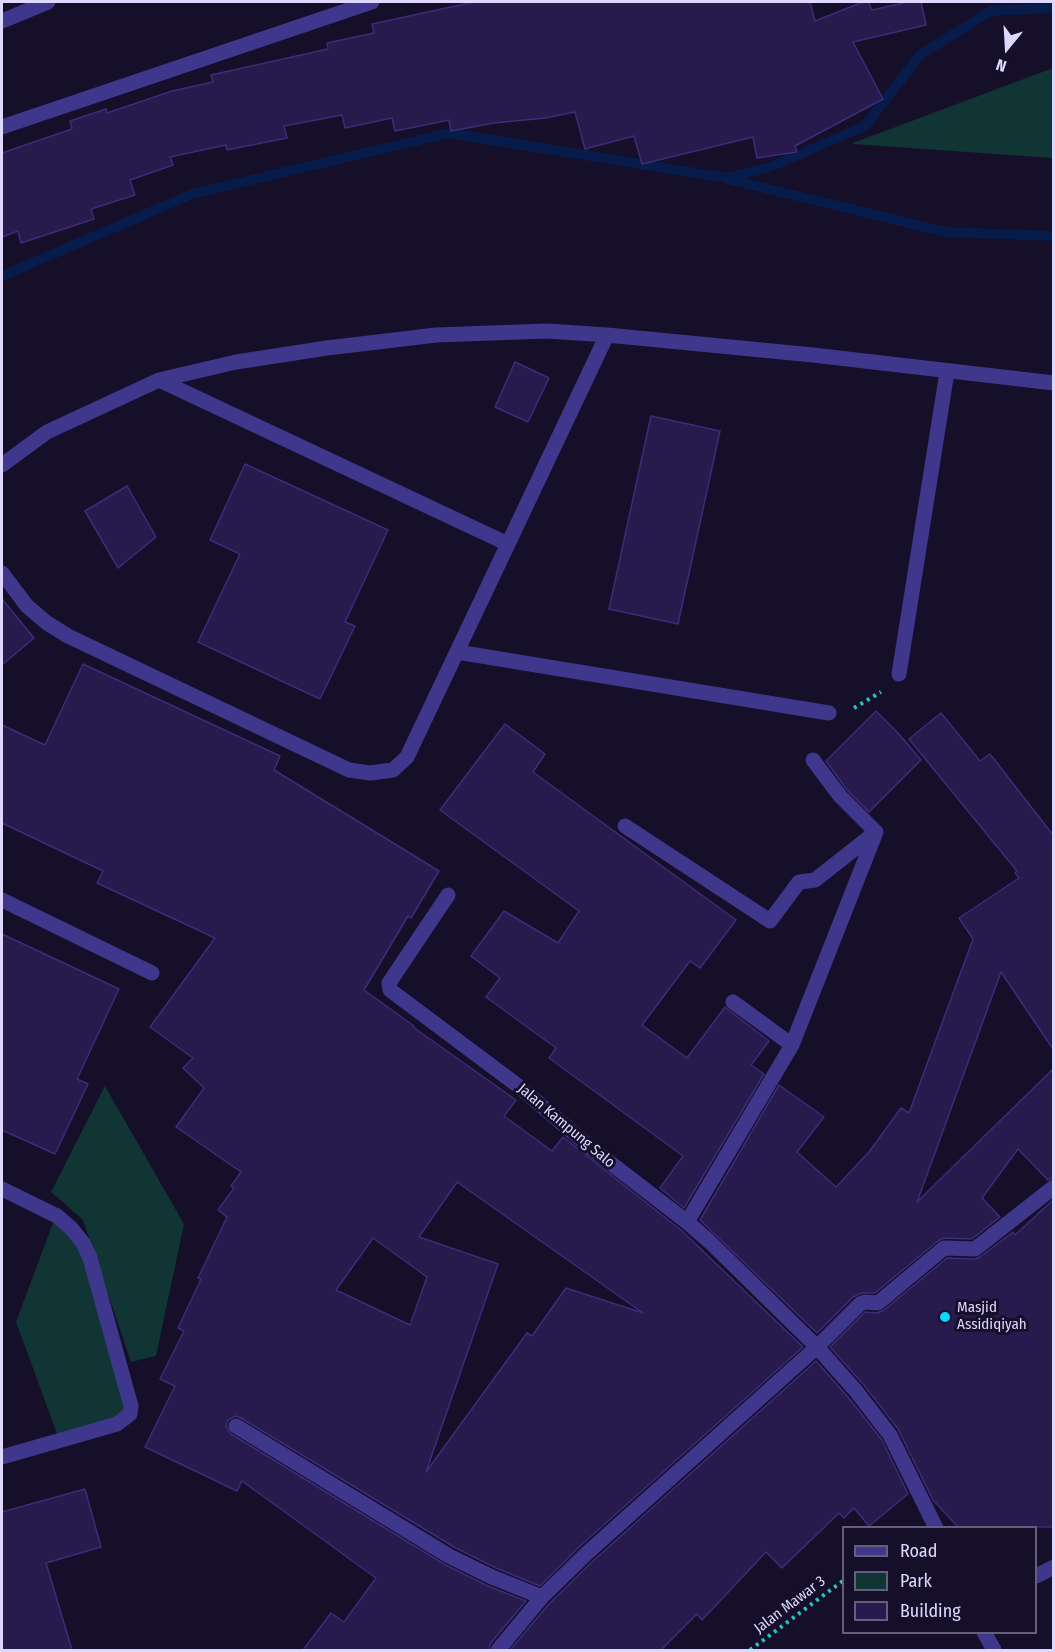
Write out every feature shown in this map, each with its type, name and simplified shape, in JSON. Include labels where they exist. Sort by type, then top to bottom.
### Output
[{"type":"street","points":[[2,21],[47,2]]},
{"type":"street","points":[[2,127],[372,2]]},
{"type":"street","points":[[2,465],[47,432],[159,380],[236,362],[436,335],[548,331],[607,335],[813,355],[1053,383]]},
{"type":"street","points":[[2,573],[27,606],[47,623],[68,636],[349,770],[370,773],[393,770],[407,757],[607,335]]},
{"type":"street","points":[[899,674],[947,372]]},
{"type":"street","points":[[159,380],[508,544]]},
{"type":"street","points":[[457,652],[829,713]]},
{"type":"street","points":[[813,760],[840,796],[876,832]]},
{"type":"street","points":[[625,826],[770,921],[799,882],[815,880],[876,832]]},
{"type":"street","points":[[687,1222],[792,1045],[876,832]]},
{"type":"street","name":"Jalan Kampung Salo","points":[[448,896],[389,982],[390,990],[517,1085],[591,1148],[687,1222],[818,1347],[890,1435],[936,1526]]},
{"type":"street","points":[[2,900],[152,973]]},
{"type":"street","points":[[733,1002],[792,1045]]},
{"type":"street","points":[[498,1650],[542,1597],[586,1554],[818,1347],[860,1304],[878,1303],[944,1248],[975,1249],[1053,1187]]},
{"type":"street","points":[[2,1189],[57,1216],[71,1228],[83,1244],[90,1258],[131,1406],[129,1414],[117,1424],[2,1457]]},
{"type":"street","points":[[236,1426],[449,1556],[492,1577],[542,1597]]},
{"type":"street","points":[[1037,1575],[1053,1567]]},
{"type":"street","points":[[985,1634],[994,1650]]},
{"type":"path","points":[[829,713],[858,707],[878,695],[899,674]]},
{"type":"path","name":"Jalan Mawar 3","points":[[750,1650],[842,1581]]},
{"type":"green space","points":[[1053,68],[1053,158],[853,144],[853,143]]},
{"type":"green space","points":[[105,1086],[184,1224],[156,1356],[131,1362],[83,1220],[51,1192]]},
{"type":"green space","points":[[59,1207],[74,1227],[134,1412],[59,1439],[16,1322]]},
{"type":"building","points":[[474,2],[810,2],[815,21],[863,2],[868,2],[872,10],[908,2],[921,2],[926,25],[853,42],[883,99],[795,146],[797,152],[757,158],[753,137],[642,164],[634,136],[585,149],[575,112],[451,131],[449,120],[395,131],[392,118],[345,128],[342,115],[284,126],[287,138],[227,150],[226,145],[170,157],[173,165],[130,180],[135,195],[91,209],[94,219],[21,243],[18,231],[2,237],[2,153],[72,129],[70,121],[106,109],[107,113],[172,91],[213,82],[211,75],[328,49],[327,43],[374,33],[372,24]]},
{"type":"building","points":[[515,362],[549,378],[528,422],[495,407]]},
{"type":"building","points":[[651,416],[720,431],[678,624],[609,609]]},
{"type":"building","points":[[245,464],[388,530],[345,622],[355,626],[320,699],[198,642],[240,554],[210,540]]},
{"type":"building","points":[[127,486],[156,537],[118,568],[85,511]]},
{"type":"building","points":[[2,599],[34,638],[2,665]]},
{"type":"building","points":[[83,664],[280,756],[274,770],[439,871],[411,918],[408,916],[364,990],[516,1100],[504,1116],[552,1151],[563,1137],[681,1230],[803,1347],[579,1547],[540,1586],[454,1547],[241,1418],[236,1416],[228,1420],[226,1426],[231,1434],[444,1564],[488,1586],[526,1601],[490,1644],[489,1650],[303,1650],[331,1613],[344,1622],[376,1578],[242,1481],[237,1491],[145,1447],[175,1386],[160,1379],[184,1331],[178,1328],[201,1279],[198,1278],[227,1217],[218,1210],[234,1188],[231,1186],[241,1172],[176,1127],[204,1088],[183,1068],[193,1058],[150,1027],[215,938],[97,883],[103,871],[2,823],[2,725],[45,745]],"holes":[[[457,1182],[643,1313],[566,1288],[532,1336],[527,1333],[426,1472],[498,1264],[419,1237]],[[373,1238],[427,1277],[410,1325],[336,1290]]]},
{"type":"building","points":[[876,711],[921,760],[869,812],[847,790],[826,761]]},
{"type":"building","points":[[941,713],[980,761],[990,754],[1053,835],[1053,1049],[1001,972],[917,1202],[1053,1069],[1053,1177],[1048,1180],[1018,1149],[982,1198],[1000,1217],[972,1239],[944,1238],[938,1241],[875,1293],[862,1293],[853,1297],[817,1333],[700,1220],[779,1085],[824,1117],[797,1152],[836,1187],[869,1152],[901,1108],[909,1113],[973,939],[959,918],[1019,878],[1015,873],[1017,871],[909,739]]},
{"type":"building","points":[[505,724],[545,754],[533,772],[736,920],[700,968],[690,961],[642,1025],[687,1058],[725,1007],[769,1041],[751,1065],[764,1074],[684,1208],[660,1188],[683,1156],[549,1058],[556,1048],[486,997],[500,978],[471,956],[504,911],[558,943],[579,911],[440,810]]},
{"type":"building","points":[[2,934],[119,989],[77,1079],[88,1084],[55,1154],[2,1130]]},
{"type":"building","points":[[1053,1200],[1053,1527],[957,1526],[933,1500],[898,1429],[864,1385],[830,1347],[865,1312],[877,1313],[884,1310],[947,1258],[975,1259],[1013,1232],[1015,1235]]},
{"type":"building","points":[[816,1361],[882,1440],[908,1494],[869,1526],[854,1508],[844,1518],[839,1513],[782,1568],[766,1552],[702,1620],[697,1614],[661,1650],[510,1650],[549,1604],[593,1561]]},
{"type":"building","points":[[85,1489],[101,1547],[46,1563],[72,1650],[2,1650],[2,1512]]},
{"type":"waterway","points":[[2,276],[192,194],[449,133],[726,178],[770,167],[865,126],[920,55],[991,11],[1054,8]]},
{"type":"waterway","points":[[727,179],[946,232],[1054,236]]},
{"type":"place","name":"Masjid Assidiqiyah","points":[[945,1317]]}]
